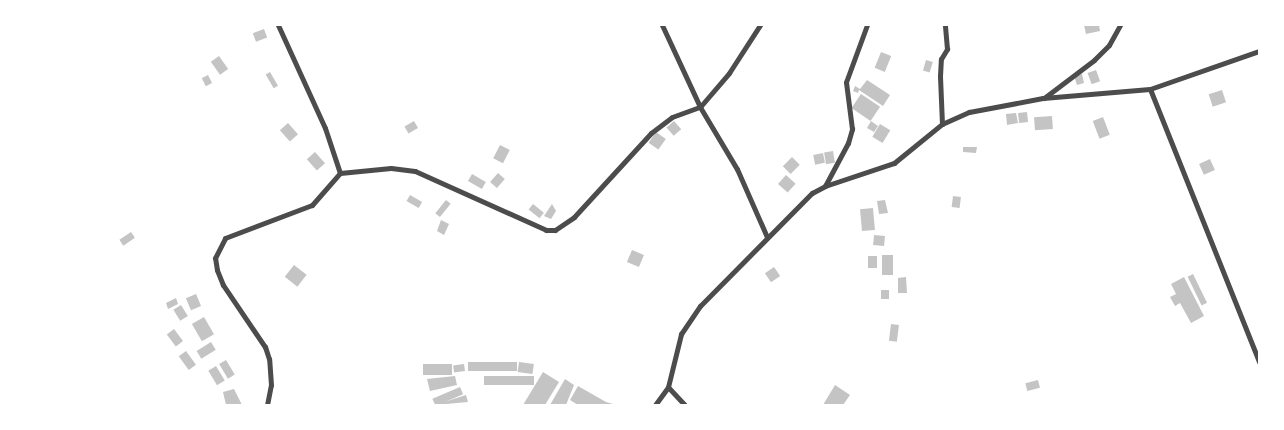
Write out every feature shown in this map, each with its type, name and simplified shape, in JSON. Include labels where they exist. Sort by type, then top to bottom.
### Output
[{"type":"street","points":[[278,25],[325,128],[340,173]]},
{"type":"street","points":[[662,25],[700,107],[737,170],[767,237]]},
{"type":"street","points":[[267,405],[271,385],[270,358],[265,347],[223,286],[215,258],[219,245],[234,232],[312,205],[340,173],[391,168],[415,171],[546,230],[554,230],[574,217],[651,133],[672,117],[700,107],[728,73],[760,25]]},
{"type":"street","points":[[825,186],[848,143],[852,129],[846,82],[867,25]]},
{"type":"street","points":[[942,124],[940,76],[941,59],[946,49],[945,25]]},
{"type":"street","points":[[1043,98],[1094,60],[1109,44],[1120,25]]},
{"type":"street","points":[[655,405],[668,387],[676,350],[686,327],[700,306],[767,237],[812,194],[825,186],[894,164],[942,124],[969,112],[1043,98],[1150,89],[1259,51]]},
{"type":"street","points":[[1150,89],[1259,362]]},
{"type":"street","points":[[668,387],[685,405]]},
{"type":"building","points":[[1084,25],[1099,25],[1100,31],[1086,34]]},
{"type":"building","points":[[264,29],[267,37],[256,42],[253,33]]},
{"type":"building","points":[[881,52],[891,56],[885,72],[875,68]]},
{"type":"building","points":[[219,56],[228,69],[220,75],[211,62]]},
{"type":"building","points":[[926,60],[933,62],[930,73],[923,71]]},
{"type":"building","points":[[1096,70],[1100,81],[1092,84],[1088,73]]},
{"type":"building","points":[[270,72],[278,86],[274,88],[266,75]]},
{"type":"building","points":[[1082,74],[1084,83],[1077,85],[1074,76]]},
{"type":"building","points":[[208,75],[212,83],[206,86],[202,78]]},
{"type":"building","points":[[867,80],[890,95],[883,106],[859,90],[858,93],[853,91],[855,86],[860,89]]},
{"type":"building","points":[[1222,90],[1226,102],[1213,107],[1209,94]]},
{"type":"building","points":[[861,94],[880,107],[871,121],[851,108]]},
{"type":"building","points":[[1027,112],[1028,122],[1019,123],[1018,113]]},
{"type":"building","points":[[1016,113],[1018,123],[1007,125],[1006,114]]},
{"type":"building","points":[[1052,116],[1053,129],[1035,130],[1034,117]]},
{"type":"building","points":[[1103,117],[1110,135],[1100,139],[1093,121]]},
{"type":"building","points":[[414,121],[418,128],[408,133],[404,126]]},
{"type":"building","points":[[674,121],[681,129],[674,136],[666,128]]},
{"type":"building","points":[[871,121],[878,126],[874,132],[867,128]]},
{"type":"building","points":[[288,123],[298,134],[290,142],[280,130]]},
{"type":"building","points":[[880,124],[890,130],[883,143],[872,137]]},
{"type":"building","points":[[656,132],[666,139],[658,150],[649,143]]},
{"type":"building","points":[[500,145],[510,150],[503,163],[493,158]]},
{"type":"building","points":[[963,147],[977,147],[976,153],[963,152]]},
{"type":"building","points":[[833,151],[835,163],[826,164],[824,152]]},
{"type":"building","points":[[315,152],[325,163],[317,171],[307,159]]},
{"type":"building","points":[[823,153],[825,163],[815,165],[813,155]]},
{"type":"building","points":[[792,157],[800,165],[791,174],[783,166]]},
{"type":"building","points":[[1210,159],[1215,170],[1204,175],[1199,164]]},
{"type":"building","points":[[498,173],[505,179],[497,188],[490,182]]},
{"type":"building","points":[[472,174],[486,182],[482,189],[468,181]]},
{"type":"building","points":[[786,175],[796,184],[788,193],[778,184]]},
{"type":"building","points":[[410,195],[422,202],[419,208],[406,201]]},
{"type":"building","points":[[953,196],[961,197],[960,208],[952,207]]},
{"type":"building","points":[[446,200],[451,204],[440,217],[435,213]]},
{"type":"building","points":[[885,200],[888,213],[879,214],[877,201]]},
{"type":"building","points":[[533,204],[544,213],[539,218],[529,209]]},
{"type":"building","points":[[552,204],[556,211],[551,219],[544,216]]},
{"type":"building","points":[[873,208],[875,230],[862,231],[860,209]]},
{"type":"building","points":[[441,220],[449,224],[444,235],[437,231]]},
{"type":"building","points":[[131,232],[135,238],[123,246],[119,240]]},
{"type":"building","points":[[874,235],[885,236],[884,246],[873,245]]},
{"type":"building","points":[[632,250],[644,255],[639,267],[627,262]]},
{"type":"building","points":[[882,255],[893,255],[893,275],[882,275]]},
{"type":"building","points":[[868,256],[877,256],[877,268],[868,268]]},
{"type":"building","points":[[294,265],[307,275],[297,287],[285,277]]},
{"type":"building","points":[[774,267],[780,276],[771,282],[765,273]]},
{"type":"building","points":[[1193,274],[1207,303],[1202,305],[1188,277]]},
{"type":"building","points":[[906,277],[907,293],[898,293],[898,278]]},
{"type":"building","points":[[1184,277],[1204,316],[1191,323],[1180,303],[1175,306],[1170,297],[1176,294],[1171,284]]},
{"type":"building","points":[[881,290],[889,290],[889,299],[881,299]]},
{"type":"building","points":[[196,294],[201,306],[191,310],[186,298]]},
{"type":"building","points":[[176,298],[178,304],[168,309],[166,303]]},
{"type":"building","points":[[181,305],[188,316],[180,321],[173,310]]},
{"type":"building","points":[[204,317],[214,334],[202,341],[192,324]]},
{"type":"building","points":[[891,324],[899,325],[897,342],[889,341]]},
{"type":"building","points":[[174,329],[183,341],[176,346],[167,334]]},
{"type":"building","points":[[211,342],[216,350],[201,359],[197,351]]},
{"type":"building","points":[[186,351],[196,365],[189,370],[179,356]]},
{"type":"building","points":[[226,360],[235,375],[228,379],[219,364]]},
{"type":"building","points":[[468,362],[517,362],[517,371],[468,371]]},
{"type":"building","points":[[519,362],[534,364],[532,374],[518,372]]},
{"type":"building","points":[[423,364],[452,364],[452,375],[423,375]]},
{"type":"building","points":[[464,364],[465,371],[454,372],[453,366]]},
{"type":"building","points":[[216,366],[225,381],[217,385],[208,371]]},
{"type":"building","points":[[543,372],[559,382],[545,405],[523,405]]},
{"type":"building","points":[[455,376],[457,385],[430,391],[427,379]]},
{"type":"building","points":[[484,376],[534,376],[534,385],[484,385]]},
{"type":"building","points":[[565,379],[574,385],[566,405],[550,405]]},
{"type":"building","points":[[1038,380],[1040,388],[1027,391],[1025,383]]},
{"type":"building","points":[[835,385],[850,395],[843,405],[823,405]]},
{"type":"building","points":[[578,386],[613,404],[578,405],[570,400]]},
{"type":"building","points":[[460,387],[463,394],[438,405],[435,405],[432,399]]},
{"type":"building","points":[[234,389],[242,405],[226,405],[223,392]]},
{"type":"building","points":[[466,395],[468,402],[435,405]]}]
